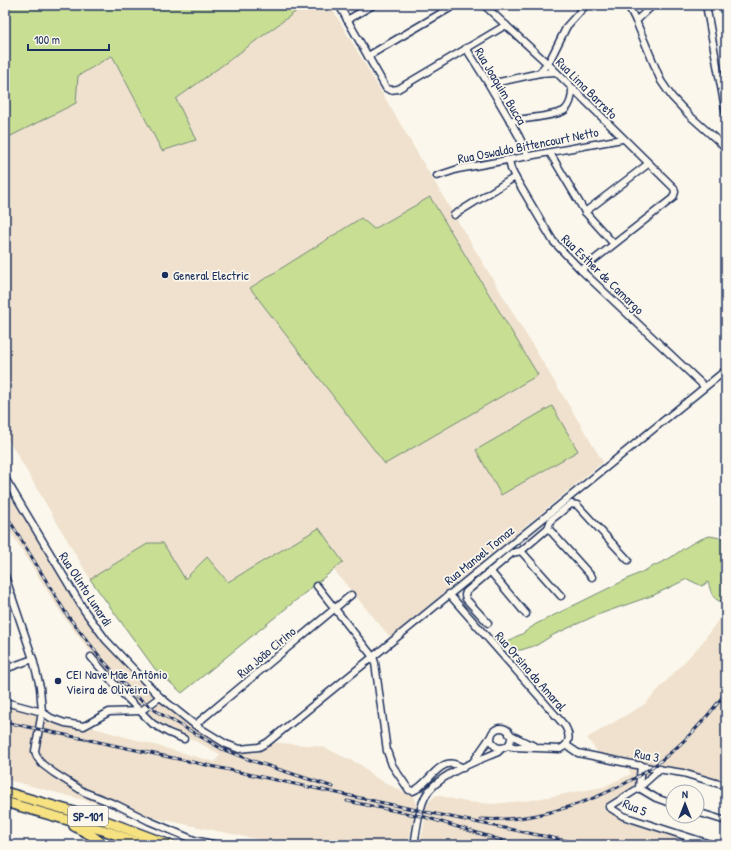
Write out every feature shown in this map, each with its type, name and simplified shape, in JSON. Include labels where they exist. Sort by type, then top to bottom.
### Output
[{"type":"highway","name":"SP-101","points":[[5,792],[106,822],[170,845]]},
{"type":"highway","name":"SP-101","points":[[5,802],[106,831],[145,845]]},
{"type":"highway","points":[[57,817],[91,835],[104,845]]},
{"type":"street","points":[[338,5],[386,88],[390,90],[398,89],[506,25]]},
{"type":"street","points":[[347,20],[373,5]]},
{"type":"street","points":[[368,56],[455,5]]},
{"type":"street","name":"Rua Lima Barreto","points":[[484,5],[548,64],[572,90],[674,188],[675,192],[673,198],[613,243]]},
{"type":"street","points":[[575,5],[581,10]]},
{"type":"street","points":[[540,73],[544,66],[548,64],[567,26],[586,5]]},
{"type":"street","points":[[628,5],[661,81],[672,97],[689,115],[726,148]]},
{"type":"street","points":[[636,21],[653,5]]},
{"type":"street","points":[[706,5],[726,114]]},
{"type":"street","name":"Rua Joaquim Bucca","points":[[466,48],[490,84],[525,147],[527,157]]},
{"type":"street","points":[[490,84],[540,73],[555,72]]},
{"type":"street","points":[[510,121],[561,112],[567,108],[572,98],[572,90]]},
{"type":"street","points":[[572,98],[578,95]]},
{"type":"street","name":"Rua Oswaldo Bittencourt Netto","points":[[437,176],[458,169],[622,139]]},
{"type":"street","points":[[550,153],[585,212],[613,243],[580,270]]},
{"type":"street","name":"Rua Esther de Camargo","points":[[509,160],[515,177],[553,241],[580,270],[704,386]]},
{"type":"street","points":[[585,212],[648,164]]},
{"type":"street","points":[[454,215],[515,177]]},
{"type":"street","name":"Rua Manoel Tomaz","points":[[268,742],[704,386],[726,370]]},
{"type":"street","name":"Rua Olinto Lunardi","points":[[5,478],[84,610],[106,640],[160,697],[195,725],[226,744],[239,749],[259,747],[268,742]]},
{"type":"street","points":[[488,623],[466,599],[465,595],[490,571],[512,553],[521,551],[548,528],[551,520],[571,504],[575,504],[628,560]]},
{"type":"street","points":[[548,528],[592,577]]},
{"type":"street","points":[[520,536],[528,545]]},
{"type":"street","points":[[521,551],[560,596]]},
{"type":"street","points":[[490,571],[526,614]]},
{"type":"street","points":[[5,577],[33,659],[40,687],[42,712],[35,751],[37,757],[54,773],[89,794],[194,840],[218,845]]},
{"type":"street","points":[[317,586],[373,657],[385,742],[389,759],[408,790],[417,790],[441,767],[447,764],[454,764],[463,768]]},
{"type":"street","name":"Rua Orsina do Amaral","points":[[449,594],[565,726],[569,732],[569,738],[566,745]]},
{"type":"street","name":"Rua João Cirino","points":[[195,725],[351,595]]},
{"type":"street","points":[[91,657],[122,693],[153,724],[169,733],[184,738]]},
{"type":"street","points":[[5,669],[33,659]]},
{"type":"street","points":[[5,702],[42,712],[51,718],[84,726],[109,712],[141,711],[160,697]]},
{"type":"street","points":[[472,764],[494,731],[499,728],[506,730],[509,734],[527,743],[540,747]]},
{"type":"street","points":[[414,845],[423,802],[426,795],[436,783],[463,768],[498,752],[510,739],[509,734]]},
{"type":"street","points":[[491,736],[491,740],[495,746],[560,749],[566,745]]},
{"type":"street","name":"Rua 3","points":[[566,745],[578,753],[682,773],[726,786]]},
{"type":"street","points":[[641,765],[639,788],[656,798],[665,801]]},
{"type":"street","name":"Rua 5","points":[[660,769],[639,788],[609,807],[622,816],[713,845]]},
{"type":"street","points":[[705,814],[726,821]]},
{"type":"shaded area","name":"General Electric","points":[[5,5],[330,5],[454,215],[603,462],[390,637],[333,569],[182,693],[155,669],[90,579],[5,434]]},
{"type":"shaded area","points":[[5,478],[106,640],[160,697],[226,744],[249,748],[268,742],[325,748],[361,765],[373,776],[403,792],[413,791],[416,804],[427,806],[436,795],[466,802],[493,804],[531,800],[603,787],[631,774],[624,758],[599,754],[587,738],[645,704],[701,644],[726,609],[726,786],[660,769],[610,807],[623,816],[713,845],[420,845],[425,820],[414,817],[408,845],[277,845],[266,841],[140,815],[5,779],[5,705],[29,710],[215,762],[220,754],[159,722],[140,706],[93,655],[63,616],[5,523]]},
{"type":"green space","points":[[5,5],[305,5],[176,99],[196,140],[162,151],[113,57],[111,56],[78,76],[76,103],[5,139]]},
{"type":"green space","points":[[430,197],[538,375],[385,464],[250,288],[361,218],[374,229]]},
{"type":"green space","points":[[552,406],[578,451],[501,495],[476,450]]},
{"type":"green space","points":[[319,528],[343,562],[182,693],[155,669],[90,579],[149,543],[163,543],[185,579],[207,557],[228,582]]},
{"type":"green space","points":[[710,536],[726,539],[726,603],[713,596],[708,582],[702,586],[687,579],[654,595],[597,615],[553,635],[537,645],[521,650],[512,650],[507,643],[536,624],[670,558],[693,543]]},
{"type":"railway","points":[[5,513],[67,615],[100,657],[133,694],[159,713],[222,749],[253,761],[333,787]]},
{"type":"railway","points":[[481,819],[514,818],[547,813],[593,798],[616,788],[637,777],[676,749],[710,713],[726,692]]},
{"type":"railway","points":[[5,722],[587,845]]},
{"type":"railway","points":[[347,801],[425,817],[517,845]]},
{"type":"place","name":"General Electric","points":[[165,275]]},
{"type":"place","name":"CEI Nave Mãe Antônio Vieira de Oliveira","points":[[58,681]]}]
